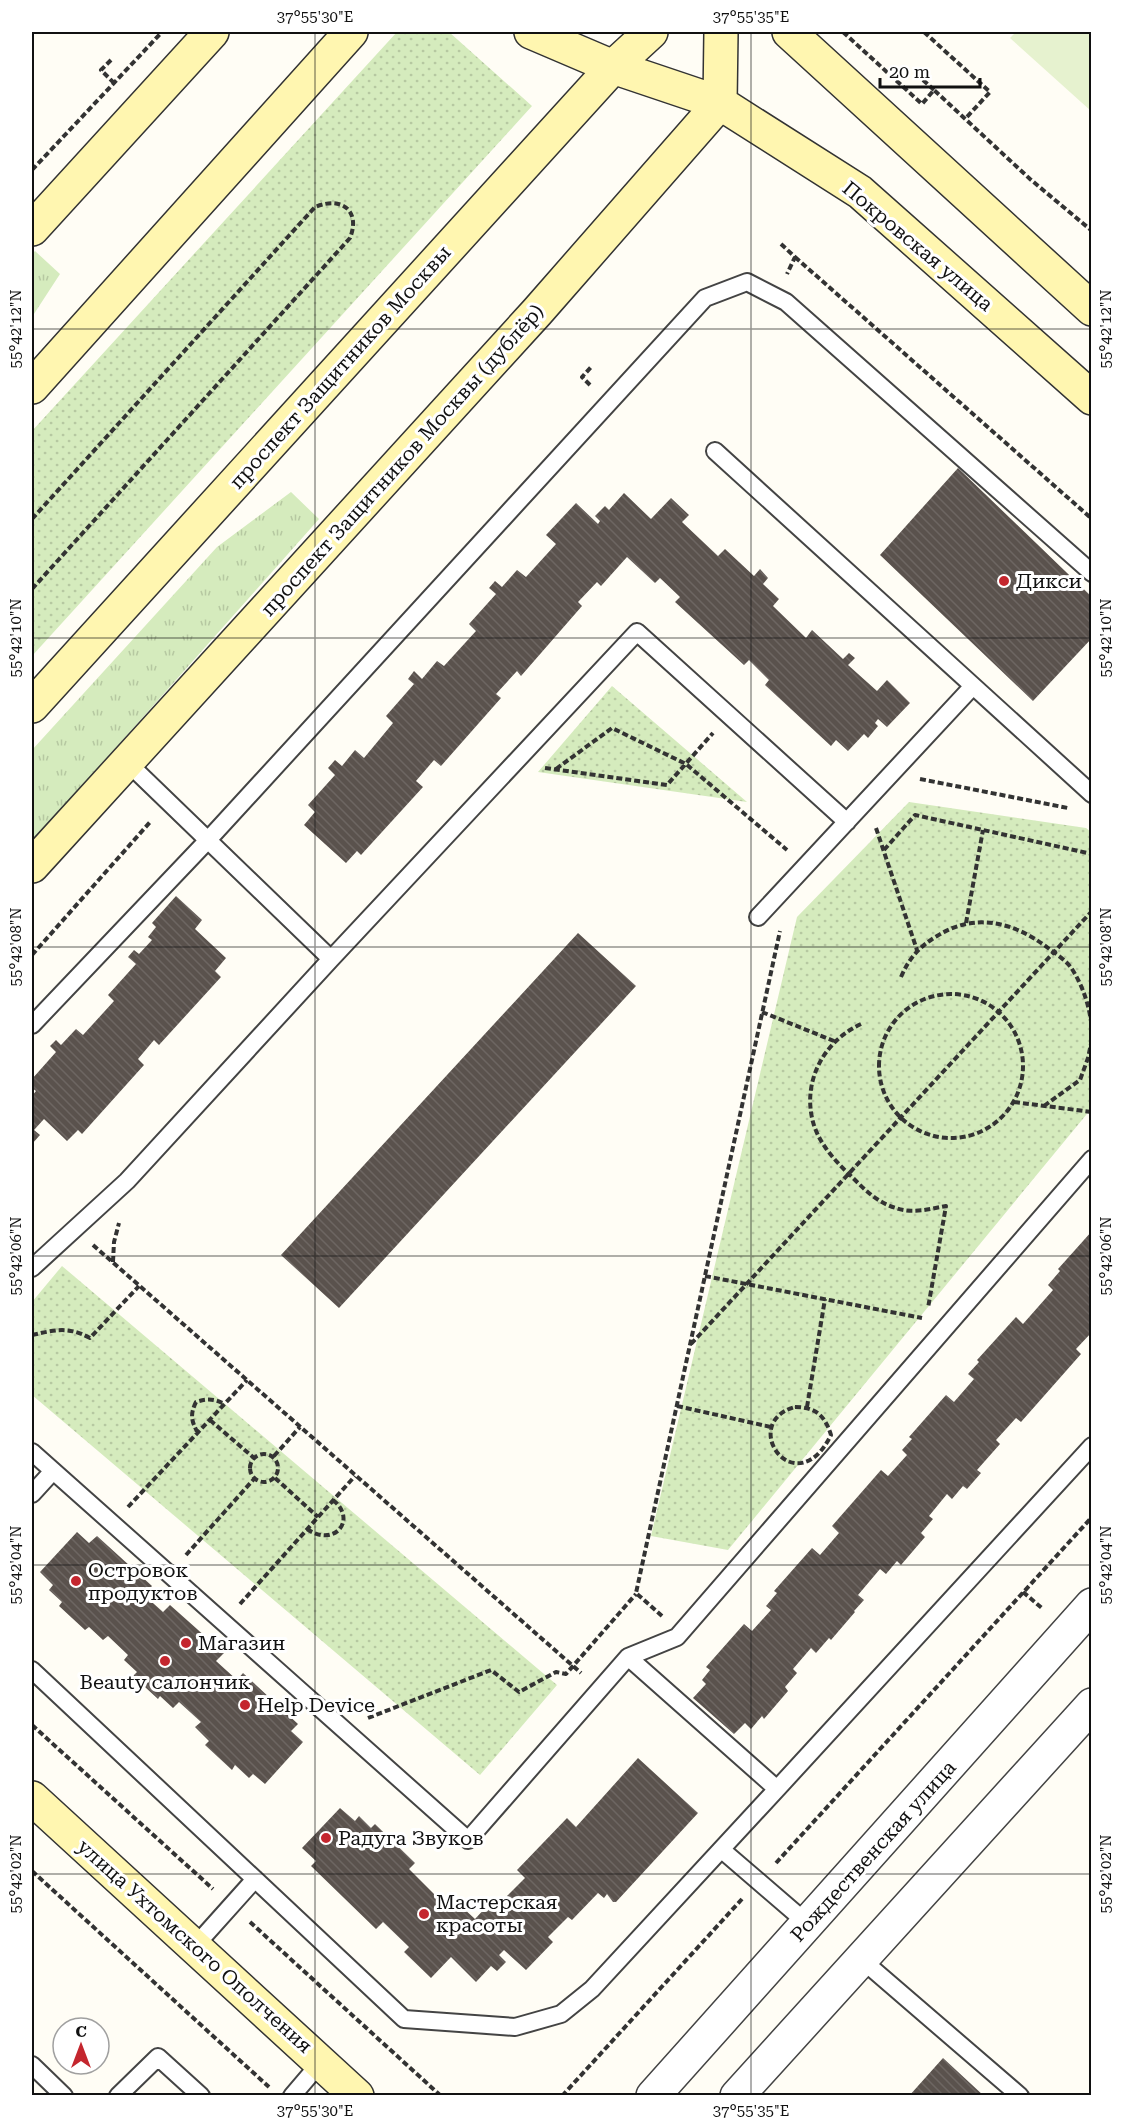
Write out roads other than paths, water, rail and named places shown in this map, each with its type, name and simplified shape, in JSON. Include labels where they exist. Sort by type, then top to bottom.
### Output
[{"type":"main road","points":[[32,230],[212,32]]},
{"type":"main road","points":[[32,387],[351,32]]},
{"type":"main road","name":"Покровская улица","points":[[531,32],[613,67],[720,103],[860,192],[1092,398]]},
{"type":"main road","name":"проспект Защитников Москвы","points":[[32,706],[613,67],[651,32]]},
{"type":"main road","points":[[720,103],[721,32]]},
{"type":"main road","points":[[789,32],[1092,309]]},
{"type":"main road","name":"проспект Защитников Москвы (дублёр)","points":[[32,866],[537,312],[720,103]]},
{"type":"main road","name":"улица Ухтомского Ополчения","points":[[32,1798],[357,2096]]},
{"type":"street","name":"Рождественская улица","points":[[653,2096],[1092,1605]]},
{"type":"street","points":[[737,2096],[1092,1705]]},
{"type":"lane","points":[[32,1025],[208,840],[705,298],[747,282],[786,302],[1092,573]]},
{"type":"lane","points":[[715,451],[1092,794]]},
{"type":"lane","points":[[32,1269],[128,1181],[637,632],[847,822]]},
{"type":"lane","points":[[758,917],[973,686]]},
{"type":"lane","points":[[127,762],[331,960]]},
{"type":"lane","points":[[32,1452],[468,1840],[628,1657],[677,1637],[1092,1159]]},
{"type":"lane","points":[[32,1670],[404,2019],[515,2027],[561,2014],[592,1989],[1092,1446]]},
{"type":"lane","points":[[32,1494],[53,1471]]},
{"type":"lane","points":[[628,1657],[777,1789]]},
{"type":"lane","points":[[722,1850],[808,1924]]},
{"type":"lane","points":[[195,1946],[255,1879]]},
{"type":"lane","points":[[861,1959],[1020,2096]]},
{"type":"lane","points":[[118,2096],[158,2057],[201,2096]]},
{"type":"lane","points":[[292,2096],[321,2062]]},
{"type":"lane","points":[[32,2065],[64,2096]]},
{"type":"place","name":"Дикси","points":[[1004,581]]},
{"type":"place","name":"Островок продуктов","points":[[76,1581]]},
{"type":"place","name":"Магазин","points":[[186,1643]]},
{"type":"place","name":"Beauty салончик","points":[[165,1661]]},
{"type":"place","name":"Help Device","points":[[245,1705]]},
{"type":"place","name":"Радуга Звуков","points":[[326,1838]]},
{"type":"place","name":"Мастерская красоты","points":[[424,1914]]}]
